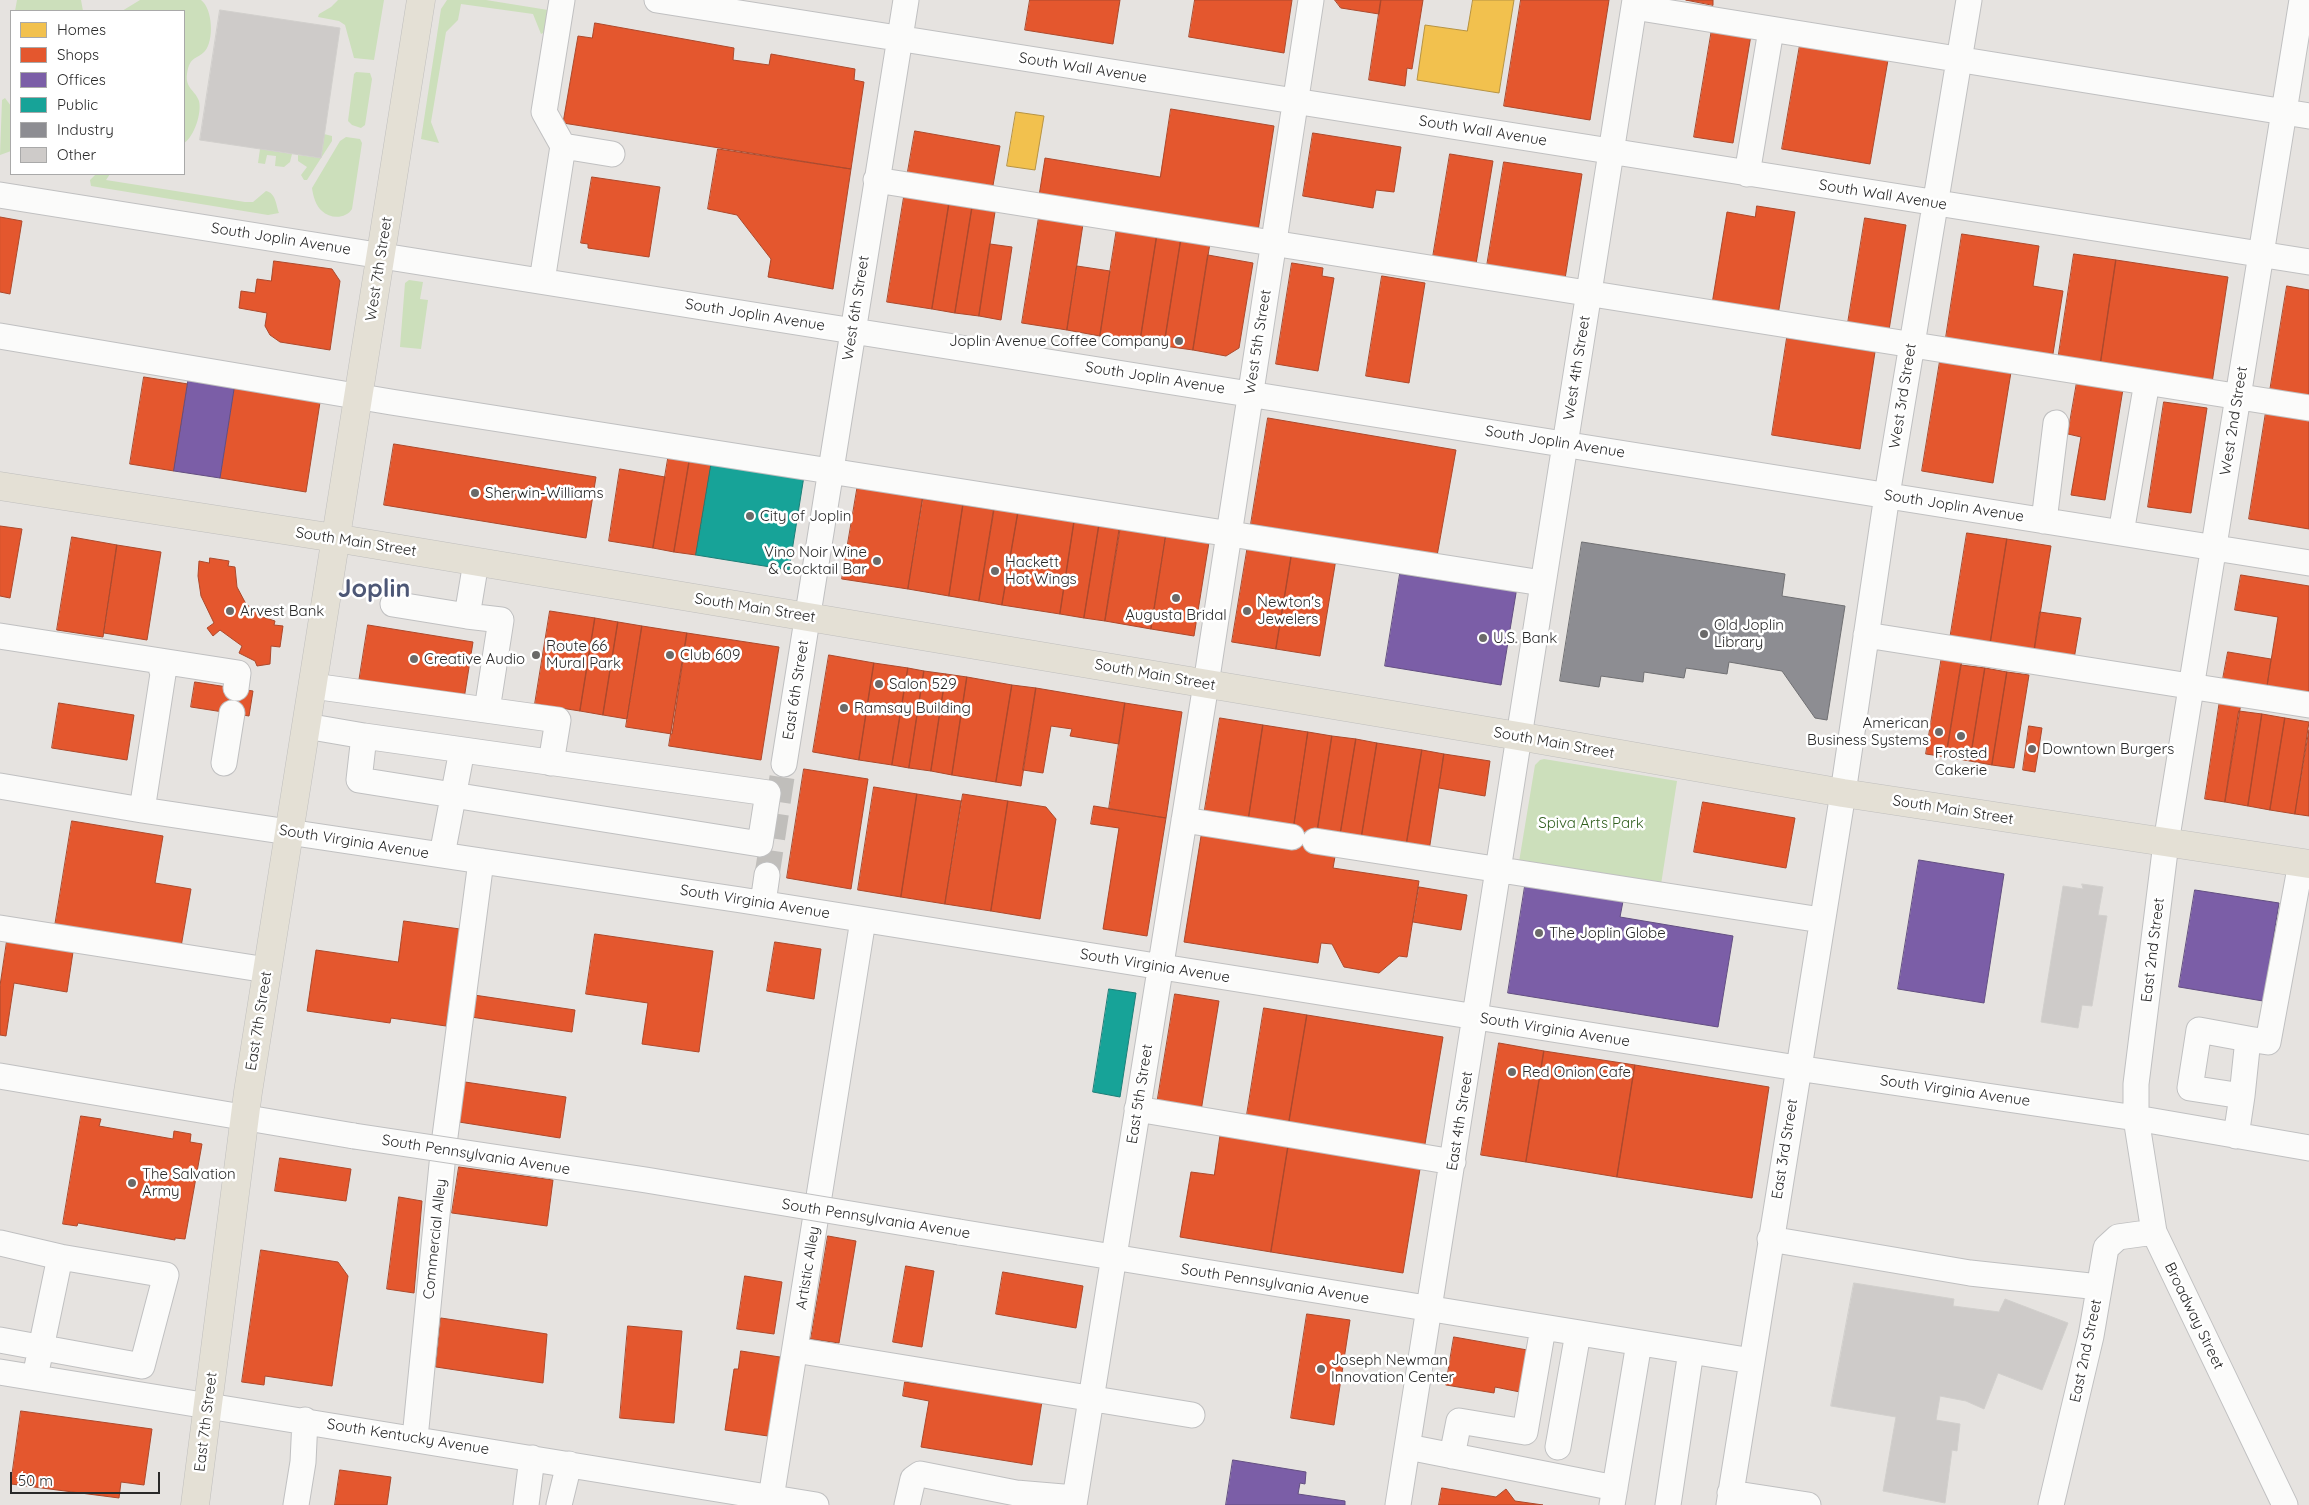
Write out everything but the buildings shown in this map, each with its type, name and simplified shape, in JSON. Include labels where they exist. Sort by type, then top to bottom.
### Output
[{"type":"main road","name":"West 7th Street","points":[[336,538],[422,0]]},
{"type":"main road","name":"South Main Street","points":[[0,486],[336,538],[1518,736],[1843,793],[2305,864]]},
{"type":"main road","name":"East 7th Street","points":[[195,1505],[244,1118],[336,538]]},
{"type":"street","points":[[542,281],[562,146],[544,112],[562,0]]},
{"type":"street","name":"South Wall Avenue","points":[[657,0],[2309,262]]},
{"type":"street","name":"West 6th Street","points":[[807,617],[906,0]]},
{"type":"street","name":"West 5th Street","points":[[1206,684],[1311,0]]},
{"type":"street","name":"West 3rd Street","points":[[1843,793],[1887,495],[1969,0]]},
{"type":"street","name":"West 2nd Street","points":[[2166,843],[2302,0]]},
{"type":"street","points":[[1635,4],[1771,30],[2309,116]]},
{"type":"street","name":"West 4th Street","points":[[1518,736],[1635,4]]},
{"type":"street","points":[[1747,174],[1771,30]]},
{"type":"street","points":[[562,146],[612,154]]},
{"type":"street","points":[[876,180],[2309,408]]},
{"type":"street","name":"South Joplin Avenue","points":[[0,195],[2309,563]]},
{"type":"street","points":[[0,336],[358,397],[1542,583]]},
{"type":"street","points":[[2122,533],[2147,382]]},
{"type":"street","points":[[2044,521],[2056,423]]},
{"type":"street","points":[[468,616],[476,562]]},
{"type":"street","points":[[393,604],[501,620],[487,710]]},
{"type":"street","name":"East 6th Street","points":[[784,764],[807,617]]},
{"type":"street","points":[[1866,635],[2309,705]]},
{"type":"street","points":[[0,636],[238,673],[236,688]]},
{"type":"street","points":[[142,810],[163,674],[159,661]]},
{"type":"street","name":"East 5th Street","points":[[1075,1502],[1206,684]]},
{"type":"street","points":[[313,686],[558,720],[551,763]]},
{"type":"street","points":[[224,763],[232,713]]},
{"type":"street","points":[[306,726],[364,736],[768,793],[760,844],[359,780],[364,736]]},
{"type":"street","name":"East 4th Street","points":[[1398,1505],[1431,1310],[1518,736]]},
{"type":"street","points":[[442,855],[462,750]]},
{"type":"street","name":"South Virginia Avenue","points":[[0,786],[142,810],[763,903],[1797,1068],[2136,1118],[2309,1148]]},
{"type":"street","name":"East 3rd Street","points":[[1729,1499],[1797,1068],[1843,793]]},
{"type":"street","points":[[1184,820],[1822,920]]},
{"type":"street","name":"East 2nd Street","points":[[2136,1118],[2136,1084],[2166,843]]},
{"type":"street","name":"Commercial Alley","points":[[415,1438],[444,1144],[481,861]]},
{"type":"street","points":[[2185,1126],[2199,1030],[2268,1042],[2305,864]]},
{"type":"street","points":[[763,903],[767,875]]},
{"type":"street","name":"Artistic Alley","points":[[771,1498],[863,920]]},
{"type":"street","points":[[0,928],[267,970]]},
{"type":"street","points":[[2236,1136],[2248,1039]]},
{"type":"street","name":"South Pennsylvania Avenue","points":[[0,1076],[354,1136],[646,1180],[1113,1258],[1752,1361]]},
{"type":"street","points":[[2190,1088],[2242,1096]]},
{"type":"street","points":[[1137,1109],[1453,1162]]},
{"type":"street","name":"Broadway Street","points":[[2136,1118],[2154,1232],[2285,1505]]},
{"type":"street","name":"East 2nd Street","points":[[2051,1505],[2091,1336],[2106,1248],[2118,1237],[2154,1232]]},
{"type":"street","points":[[1770,1239],[1970,1273],[2099,1287]]},
{"type":"street","points":[[0,1243],[60,1257],[166,1275],[142,1366],[0,1340]]},
{"type":"street","points":[[34,1377],[60,1257]]},
{"type":"street","points":[[1452,1456],[1459,1421],[1525,1432],[1543,1328]]},
{"type":"street","points":[[1558,1448],[1578,1333]]},
{"type":"street","points":[[1408,1447],[1452,1456],[1614,1497],[1639,1343]]},
{"type":"street","points":[[795,1350],[1192,1415]]},
{"type":"street","points":[[1668,1505],[1691,1351]]},
{"type":"street","name":"South Kentucky Avenue","points":[[0,1372],[208,1404],[812,1505]]},
{"type":"street","points":[[296,1505],[303,1462],[305,1420]]},
{"type":"street","points":[[526,1505],[532,1458]]},
{"type":"street","points":[[558,1505],[569,1464]]},
{"type":"street","points":[[907,1505],[913,1479],[920,1474],[1015,1499],[1075,1502]]},
{"type":"street","points":[[1729,1499],[1808,1505]]},
{"type":"green space","points":[[17,0],[81,0],[83,10],[15,10]]},
{"type":"green space","points":[[140,0],[201,0],[208,10],[211,33],[208,46],[202,54],[192,61],[188,68],[187,83],[199,101],[200,106],[194,130],[185,142],[185,10],[124,10]]},
{"type":"green space","points":[[338,0],[384,0],[374,60],[354,58],[345,25],[339,21],[318,17],[319,14]]},
{"type":"green space","points":[[447,0],[486,0],[548,10],[545,32],[541,34],[533,14],[461,4],[458,20],[446,32],[431,122],[439,143],[421,139],[441,9]]},
{"type":"green space","points":[[356,72],[370,73],[372,79],[365,125],[361,128],[352,125],[348,121],[354,74]]},
{"type":"green space","points":[[5,98],[10,105],[10,151],[0,155],[2,100]]},
{"type":"green space","points":[[324,134],[332,136],[332,141],[307,180],[304,180],[301,175],[307,167],[298,161],[298,155],[321,158]]},
{"type":"green space","points":[[346,137],[360,139],[362,143],[352,209],[346,215],[333,217],[325,214],[320,209],[315,201],[312,188],[340,141]]},
{"type":"green space","points":[[260,149],[292,154],[290,162],[284,167],[275,166],[276,156],[267,155],[265,164],[258,163]]},
{"type":"green space","points":[[95,175],[109,175],[106,180],[245,202],[253,202],[266,191],[274,197],[279,213],[268,215],[91,186],[90,180]]},
{"type":"green space","points":[[409,280],[423,282],[420,299],[428,300],[421,349],[400,347],[405,283]]},
{"type":"green space","name":"Spiva Arts Park","points":[[1544,759],[1677,781],[1660,891],[1518,868],[1535,765]]},
{"type":"tunnel","points":[[767,875],[784,764]]},
{"type":"place","name":"Joplin Avenue Coffee Company","points":[[1179,341]]},
{"type":"place","name":"Sherwin-Williams","points":[[475,493]]},
{"type":"place","name":"City of Joplin","points":[[750,516]]},
{"type":"place","name":"Vino Noir Wine & Cocktail Bar","points":[[877,561]]},
{"type":"place","name":"Hackett Hot Wings","points":[[995,571]]},
{"type":"place","name":"Augusta Bridal","points":[[1176,598]]},
{"type":"place","name":"Arvest Bank","points":[[230,611]]},
{"type":"place","name":"Newton's Jewelers","points":[[1247,611]]},
{"type":"place","name":"Old Joplin Library","points":[[1704,634]]},
{"type":"place","name":"U.S. Bank","points":[[1483,638]]},
{"type":"place","name":"Route 66 Mural Park","points":[[536,655]]},
{"type":"place","name":"Club 609","points":[[670,655]]},
{"type":"place","name":"Creative Audio","points":[[414,659]]},
{"type":"place","name":"Salon 529","points":[[879,684]]},
{"type":"place","name":"Ramsay Building","points":[[844,708]]},
{"type":"place","name":"American Business Systems","points":[[1939,732]]},
{"type":"place","name":"Frosted Cakerie","points":[[1961,736]]},
{"type":"place","name":"Downtown Burgers","points":[[2032,749]]},
{"type":"place","name":"The Joplin Globe","points":[[1539,933]]},
{"type":"place","name":"Red Onion Cafe","points":[[1512,1072]]},
{"type":"place","name":"The Salvation Army","points":[[132,1183]]},
{"type":"place","name":"Joseph Newman Innovation Center","points":[[1321,1369]]},
{"type":"district","name":"Joplin","points":[[374,589]]}]
